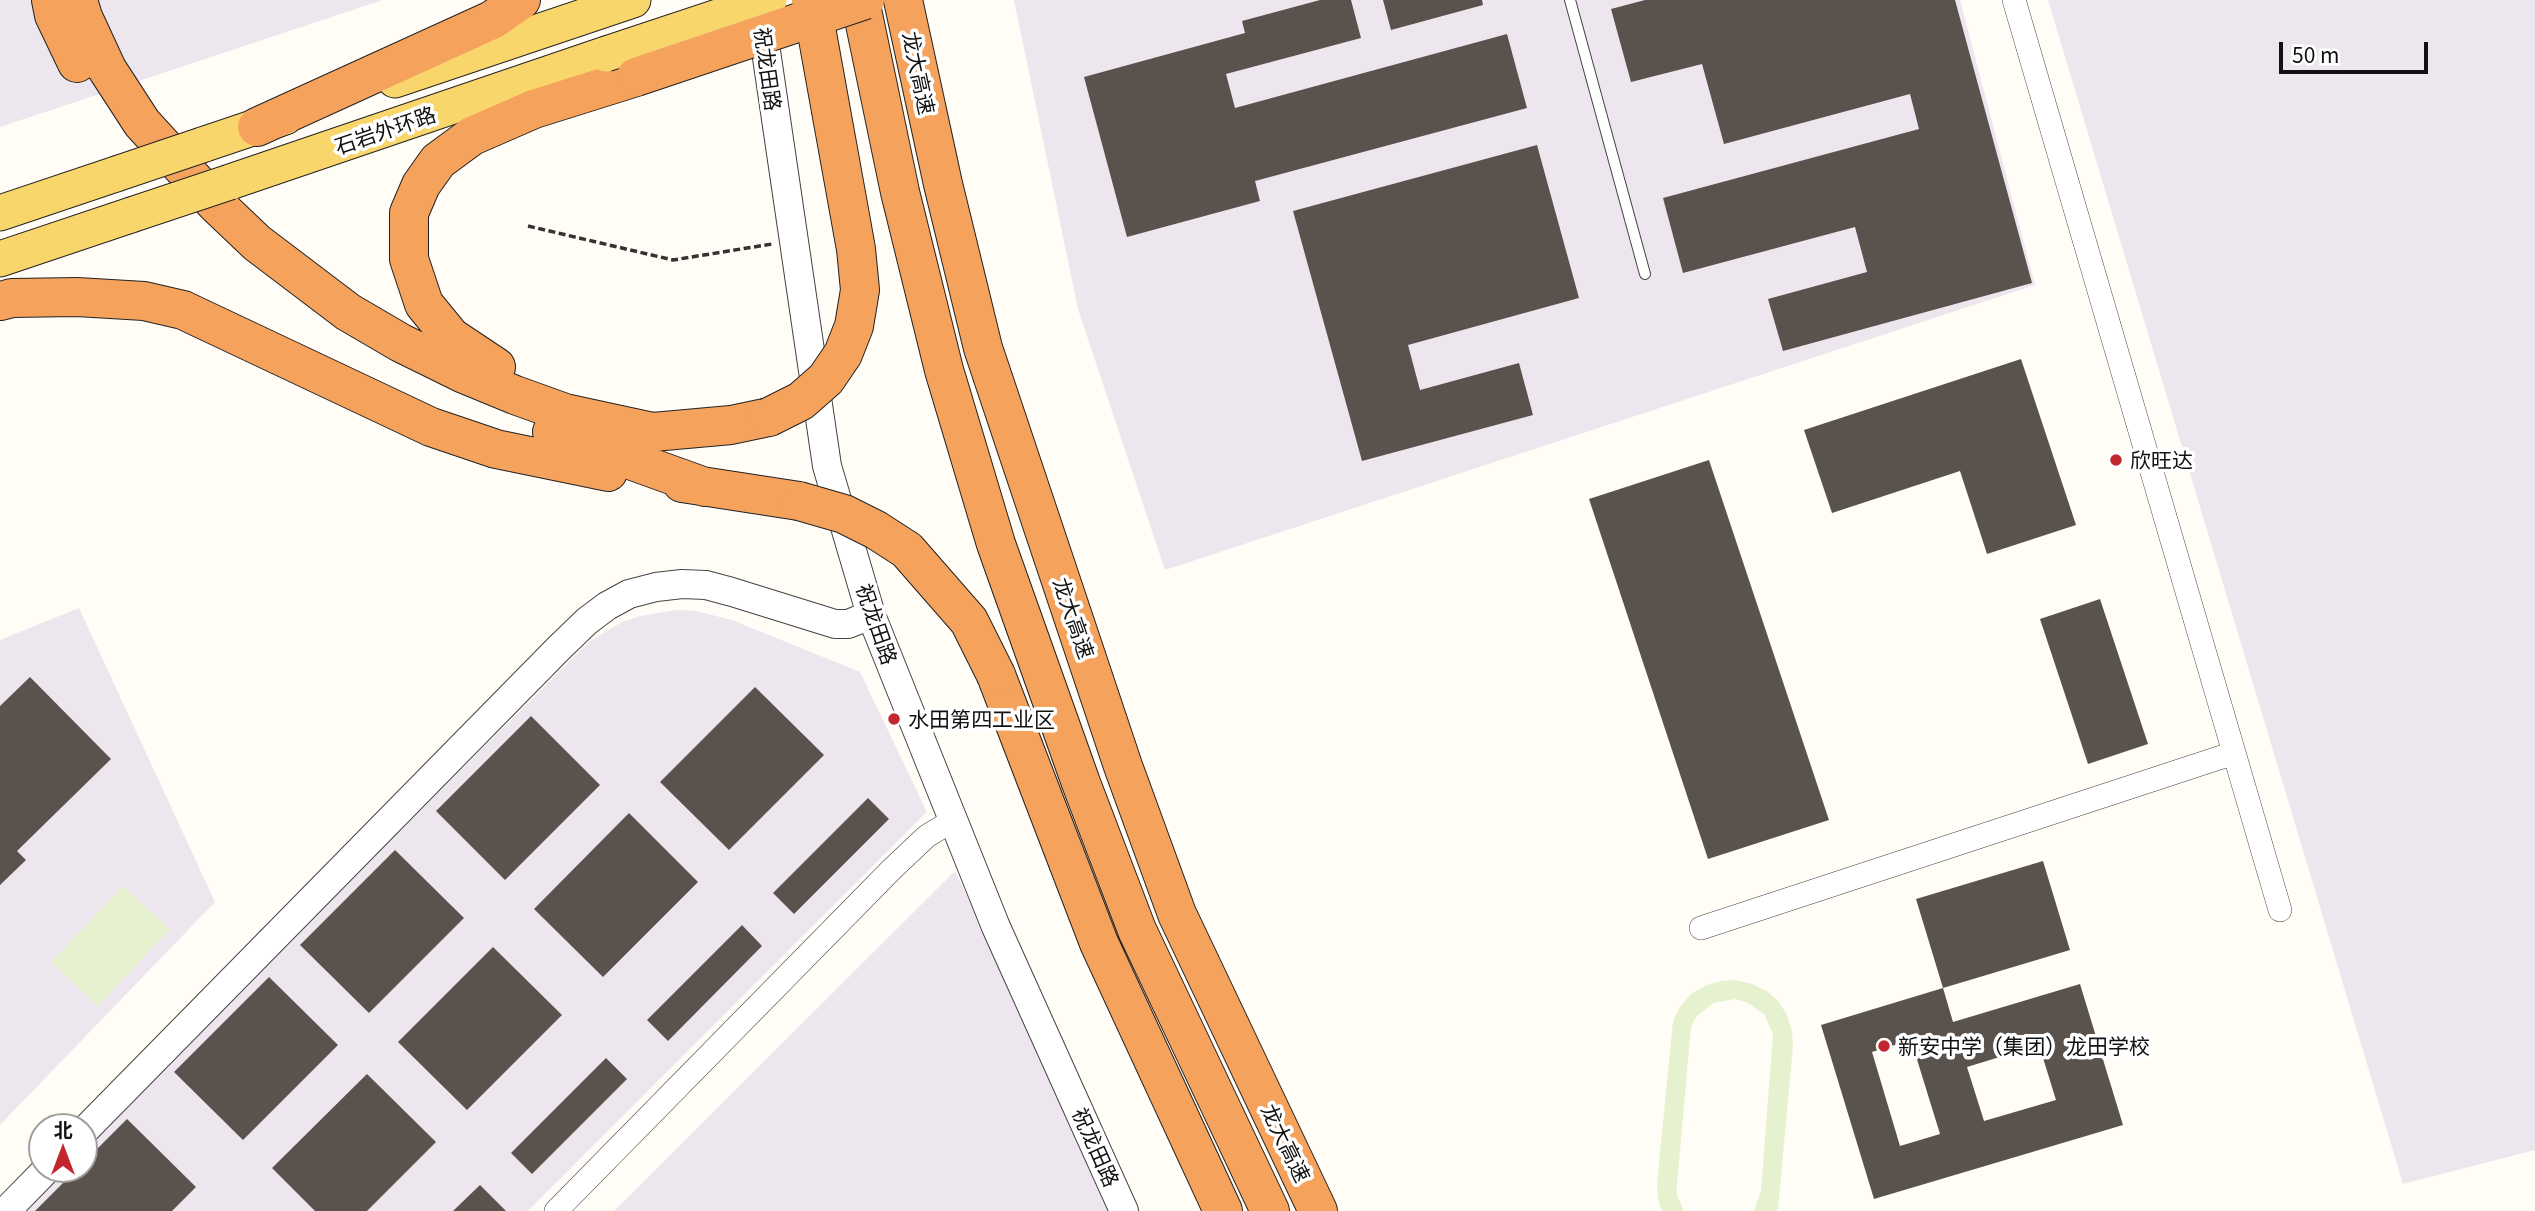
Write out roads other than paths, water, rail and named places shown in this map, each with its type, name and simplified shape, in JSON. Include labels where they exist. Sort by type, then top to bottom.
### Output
[{"type":"highway","points":[[51,0],[59,26],[93,93],[145,166],[220,245],[298,306],[382,361],[446,393],[512,420],[575,438],[705,487]]},
{"type":"highway","points":[[78,0],[107,69],[142,123],[216,204],[257,243],[348,312],[401,343],[464,374],[565,413],[653,432],[731,425],[769,417],[801,401],[826,379],[843,354],[854,326],[860,290],[856,249],[811,0]]},
{"type":"highway","points":[[257,127],[492,20],[521,0]]},
{"type":"highway","points":[[565,413],[451,337],[424,304],[409,259],[409,213],[421,185],[438,161],[472,136],[621,65],[863,0]]},
{"type":"highway","name":"龙大高速","points":[[863,0],[900,192],[944,370],[996,544],[1081,783],[1137,930],[1270,1211]]},
{"type":"highway","name":"龙大高速","points":[[904,0],[943,184],[983,348],[1123,766],[1177,914],[1318,1211]]},
{"type":"highway","points":[[0,301],[12,298],[77,297],[144,301],[183,310],[431,427],[496,449],[609,472],[799,501],[844,514],[907,550],[969,621],[996,675],[1099,943],[1223,1211]]},
{"type":"main road","name":"石岩外环路","points":[[0,213],[633,0]]},
{"type":"main road","name":"石岩外环路","points":[[0,259],[230,182],[621,65],[769,0]]},
{"type":"street","name":"祝龙田路","points":[[758,0],[827,466],[871,615],[996,927],[1124,1211]]},
{"type":"street","points":[[2014,0],[2280,910]]},
{"type":"street","points":[[98,1117],[559,648],[607,606],[629,593],[682,584],[706,585],[733,592],[835,625],[848,624],[871,615]]},
{"type":"street","points":[[1701,928],[2234,753]]},
{"type":"street","points":[[556,1211],[892,869],[927,836],[952,821]]},
{"type":"street","points":[[6,1211],[33,1183]]},
{"type":"lane","points":[[1570,0],[1645,274]]},
{"type":"lane","points":[[0,201],[71,189]]},
{"type":"place","name":"欣旺达","points":[[2116,460]]},
{"type":"place","name":"水田第四工业区","points":[[894,719]]},
{"type":"place","name":"新安中学（集团）龙田学校","points":[[1884,1046]]}]
